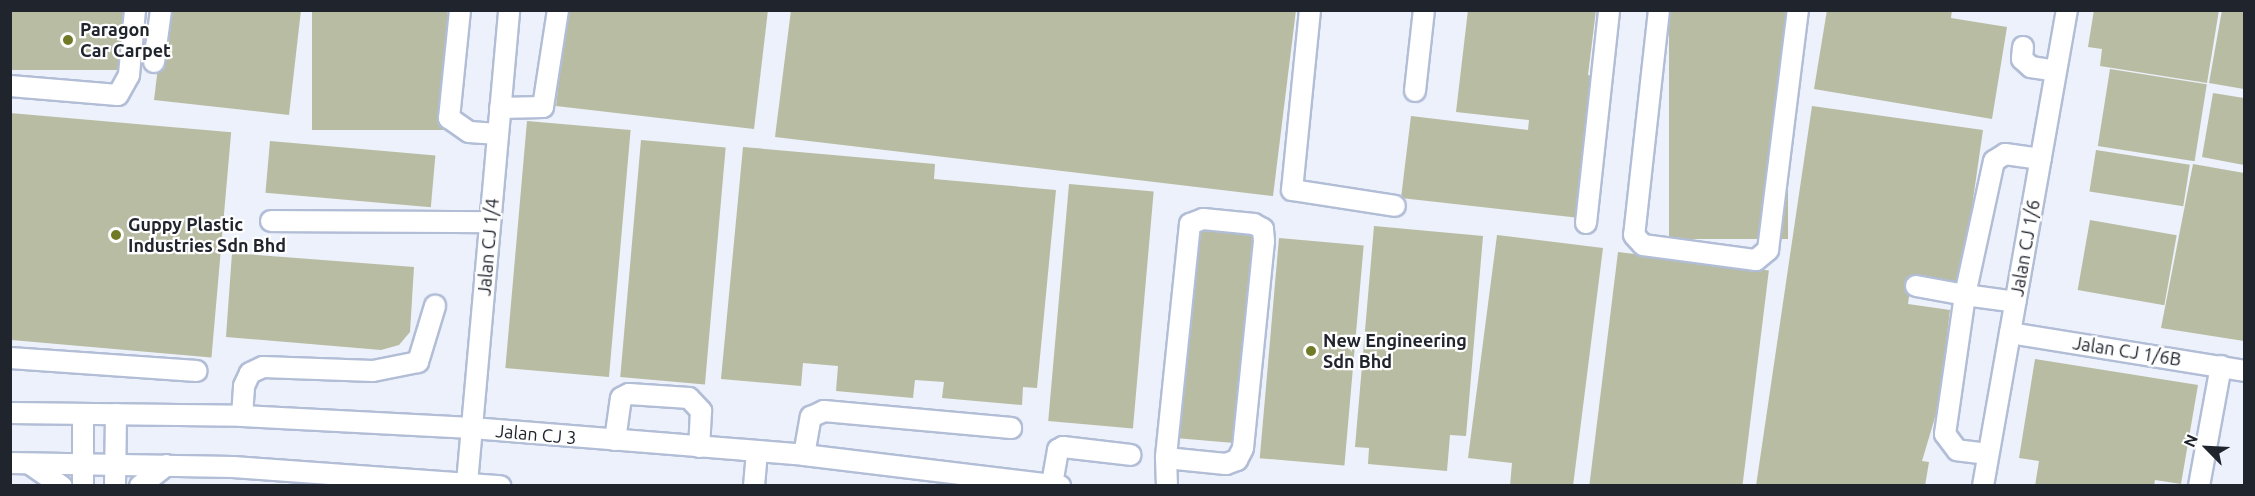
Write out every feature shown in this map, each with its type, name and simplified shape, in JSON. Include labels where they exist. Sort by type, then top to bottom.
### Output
[{"type":"street","points":[[10,86],[118,95],[129,75],[135,10]]},
{"type":"street","points":[[154,62],[161,10]]},
{"type":"street","points":[[460,10],[449,118],[469,132],[498,134]]},
{"type":"street","name":"Jalan CJ 1/4","points":[[467,483],[508,10]]},
{"type":"street","points":[[500,108],[543,107],[558,10]]},
{"type":"street","points":[[1310,10],[1292,190],[1395,206]]},
{"type":"street","points":[[1415,91],[1424,10]]},
{"type":"street","points":[[1586,223],[1609,10]]},
{"type":"street","points":[[1659,10],[1634,235],[1643,245],[1756,260],[1768,250],[1798,10]]},
{"type":"street","name":"Jalan CJ 1/6","points":[[1983,486],[2067,10]]},
{"type":"street","points":[[2023,47],[2022,59],[2031,67],[2056,70]]},
{"type":"street","points":[[1988,454],[1957,450],[1945,434],[1965,295],[1994,161],[2005,154],[2041,159]]},
{"type":"street","points":[[1166,458],[1226,464],[1237,460],[1243,448],[1264,241],[1263,229],[1254,224],[1203,219],[1190,224],[1166,458],[1167,486]]},
{"type":"street","points":[[271,220],[490,222]]},
{"type":"street","points":[[1916,286],[2016,302]]},
{"type":"street","points":[[242,416],[244,386],[250,373],[263,367],[373,371],[418,362],[435,306]]},
{"type":"street","name":"Jalan CJ 1/6B","points":[[2010,333],[2244,371]]},
{"type":"street","points":[[10,358],[197,370]]},
{"type":"street","points":[[2199,486],[2221,366]]},
{"type":"street","points":[[615,440],[621,398],[630,394],[689,398],[700,411],[699,447]]},
{"type":"street","points":[[804,455],[811,417],[824,411],[1011,428]]},
{"type":"street","name":"Jalan CJ 3","points":[[10,413],[242,416],[472,428],[804,455],[1056,485]]},
{"type":"street","points":[[83,414],[83,486]]},
{"type":"street","points":[[115,486],[116,414]]},
{"type":"street","points":[[1056,485],[1058,450],[1063,447],[1131,455]]},
{"type":"street","points":[[754,486],[757,452]]},
{"type":"street","points":[[19,463],[167,465],[500,486]]},
{"type":"street","points":[[19,463],[62,486]]},
{"type":"street","points":[[140,486],[167,465]]},
{"type":"building","name":"Paragon Car Carpet","points":[[10,10],[128,10],[128,70],[10,70]]},
{"type":"building","points":[[165,10],[301,10],[289,115],[154,100]]},
{"type":"building","points":[[312,10],[447,10],[447,130],[312,130]]},
{"type":"building","points":[[567,10],[768,10],[754,129],[556,106]]},
{"type":"building","points":[[791,10],[1296,10],[1273,196],[775,137]]},
{"type":"building","points":[[1468,10],[1596,10],[1588,75],[1597,77],[1580,218],[1401,198],[1411,116],[1528,130],[1529,120],[1456,112]]},
{"type":"building","points":[[1669,10],[1788,10],[1788,239],[1669,239]]},
{"type":"building","points":[[1827,10],[1952,10],[1951,18],[2007,27],[1992,119],[1814,89]]},
{"type":"building","points":[[2094,10],[2219,10],[2207,83],[2100,66],[2102,49],[2088,47]]},
{"type":"building","points":[[2222,10],[2244,10],[2244,89],[2209,83]]},
{"type":"building","points":[[2110,69],[2207,84],[2195,161],[2098,146]]},
{"type":"building","points":[[2213,93],[2244,98],[2244,165],[2202,157]]},
{"type":"building","points":[[1812,106],[1983,130],[1961,283],[1912,276],[1908,304],[1950,310],[1939,404],[1922,461],[1929,462],[1925,486],[1756,486]]},
{"type":"building","name":"Guppy Plastic Industries Sdn Bhd","points":[[10,113],[231,132],[211,357],[10,340]]},
{"type":"building","points":[[527,121],[631,130],[609,377],[505,368]]},
{"type":"building","points":[[641,140],[726,147],[705,385],[620,377]]},
{"type":"building","points":[[270,141],[435,155],[431,207],[265,193]]},
{"type":"building","points":[[743,147],[935,164],[934,179],[1056,190],[1037,388],[1023,387],[1022,405],[942,398],[944,382],[915,380],[913,398],[836,391],[838,366],[803,363],[801,386],[721,379]]},
{"type":"building","points":[[2096,150],[2190,165],[2183,206],[2089,191]]},
{"type":"building","points":[[2193,164],[2244,173],[2244,341],[2161,328]]},
{"type":"building","points":[[1069,184],[1154,191],[1133,429],[1048,421]]},
{"type":"building","points":[[2090,220],[2177,235],[2164,305],[2078,290]]},
{"type":"building","points":[[1197,225],[1256,230],[1237,443],[1178,438]]},
{"type":"building","points":[[1374,226],[1483,236],[1466,436],[1450,435],[1447,471],[1368,464],[1369,448],[1355,447]]},
{"type":"building","points":[[1497,235],[1603,248],[1573,486],[1510,486],[1512,463],[1468,458]]},
{"type":"building","name":"New Engineering Sdn Bhd","points":[[1279,238],[1364,245],[1344,466],[1260,458]]},
{"type":"building","points":[[1618,252],[1769,271],[1742,486],[1589,486]]},
{"type":"building","points":[[232,253],[414,267],[410,332],[399,345],[381,350],[226,337]]},
{"type":"building","points":[[2035,359],[2198,385],[2181,484],[2155,480],[2154,486],[2035,486],[2039,461],[2019,458]]},
{"type":"place","name":"Paragon Car Carpet","points":[[68,40]]},
{"type":"place","name":"Guppy Plastic Industries Sdn Bhd","points":[[116,235]]},
{"type":"place","name":"New Engineering Sdn Bhd","points":[[1311,351]]}]
